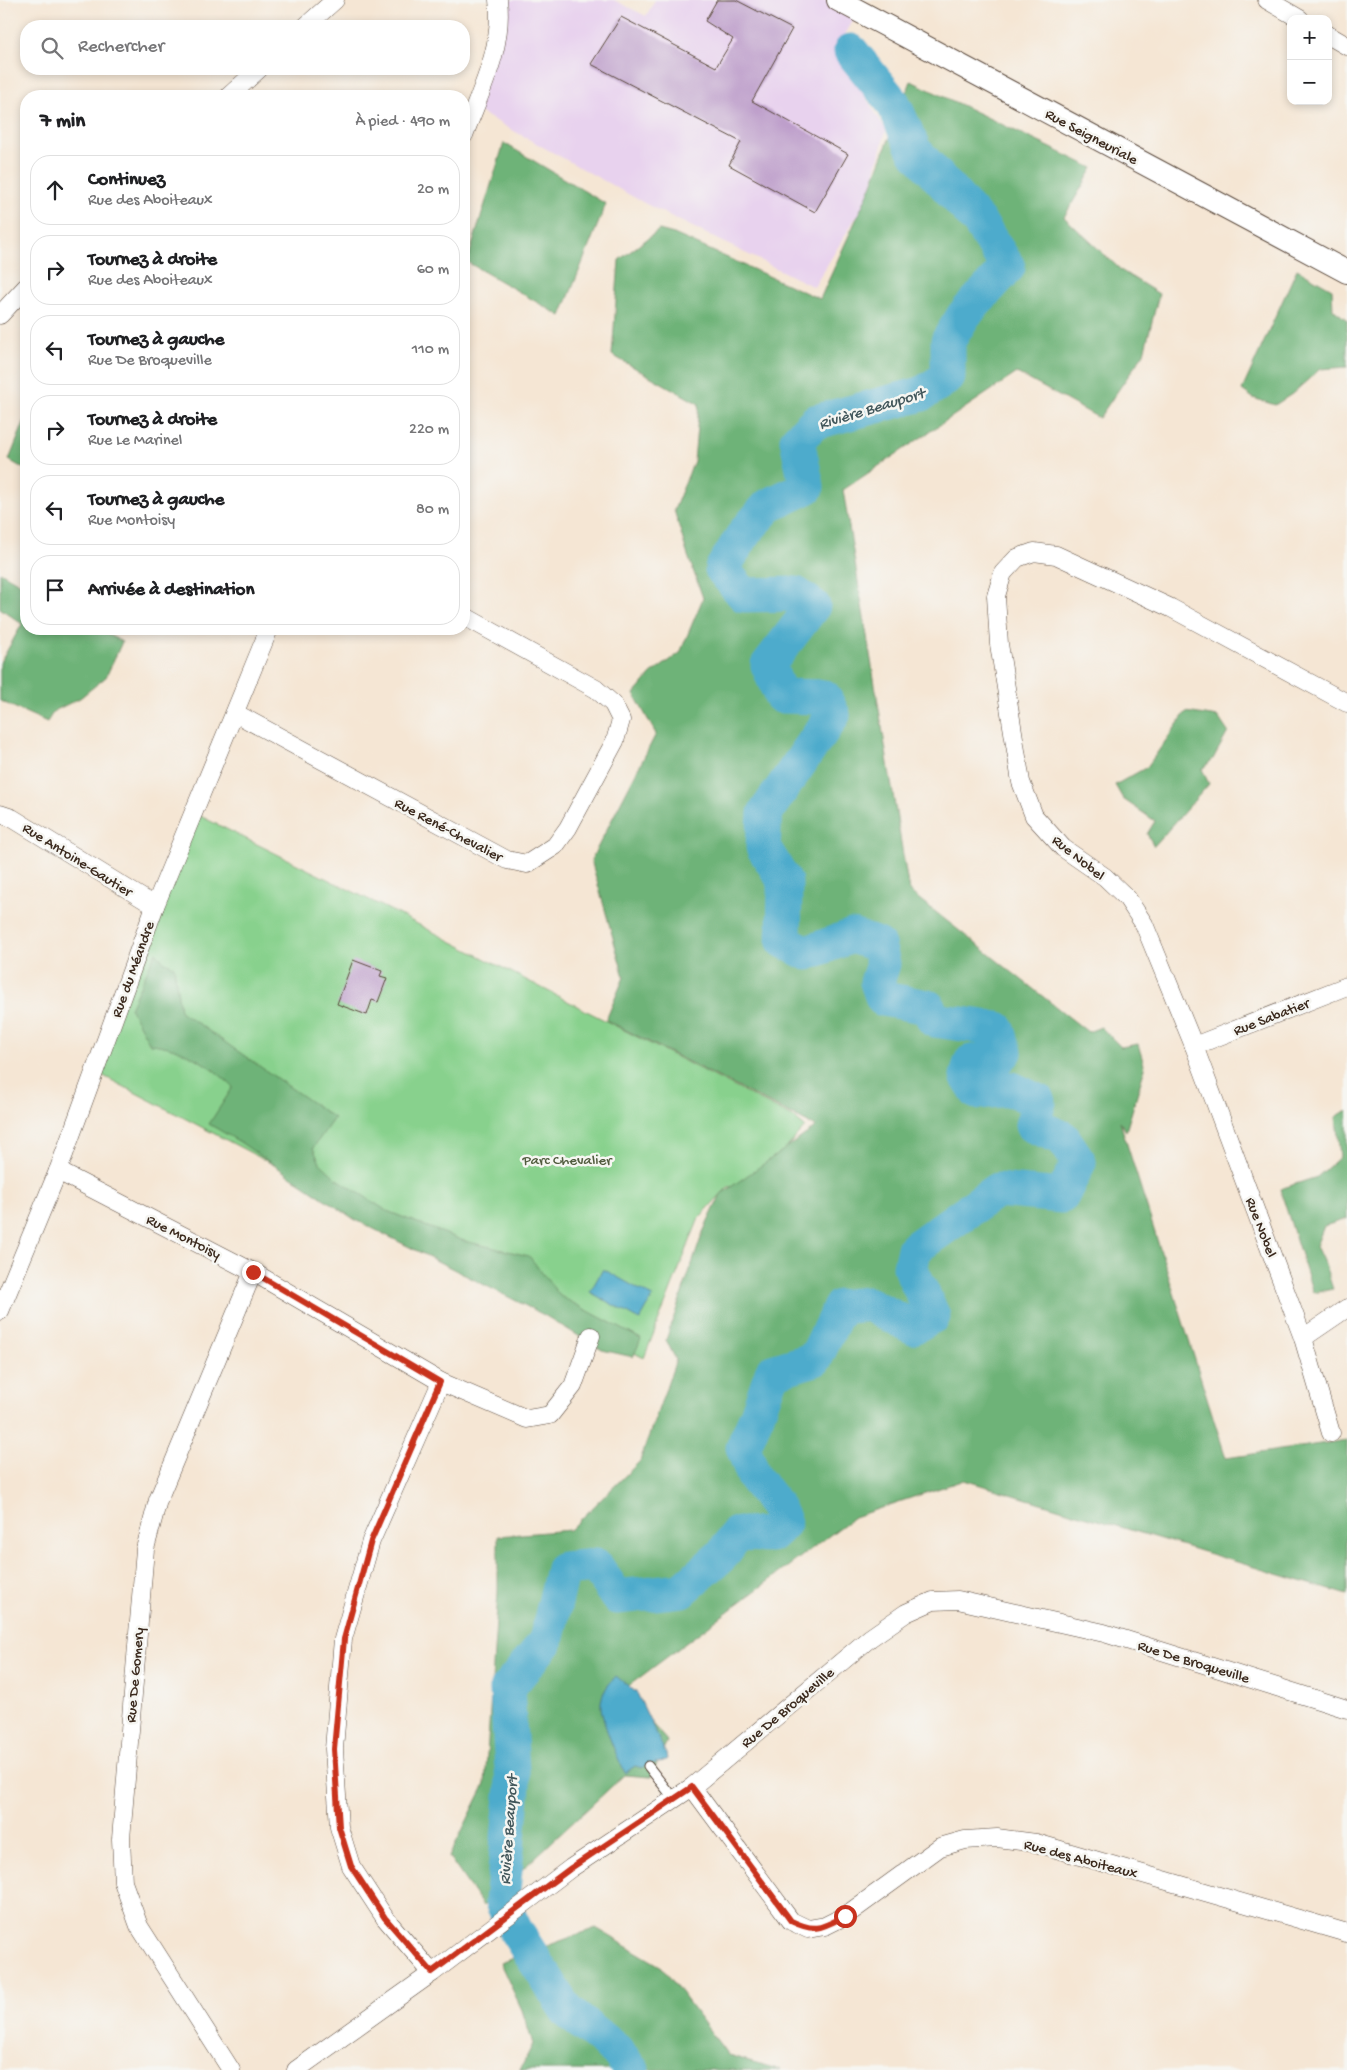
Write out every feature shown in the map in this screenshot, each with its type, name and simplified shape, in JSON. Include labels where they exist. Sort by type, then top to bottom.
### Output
[{"type":"street","points":[[313,20],[335,0]]},
{"type":"street","points":[[470,120],[493,61],[499,9],[498,0]]},
{"type":"street","name":"Rue Seigneuriale","points":[[838,0],[1347,272]]},
{"type":"street","points":[[1267,0],[1293,15]]},
{"type":"street","points":[[1332,37],[1347,46]]},
{"type":"street","points":[[236,90],[252,75]]},
{"type":"street","points":[[0,315],[20,293]]},
{"type":"street","name":"Rue Nobel","points":[[1331,1433],[1304,1338],[1194,1046],[1144,924],[1127,898],[1105,877],[1063,848],[1034,816],[1021,782],[999,644],[996,596],[1004,573],[1017,558],[1034,552],[1056,555],[1171,608],[1347,703]]},
{"type":"street","name":"Rue René-Chevalier","points":[[235,713],[507,860],[527,864],[555,846],[568,828],[615,741],[621,720],[613,704],[596,689],[470,619]]},
{"type":"street","name":"Rue du Méandre","points":[[0,1311],[58,1171],[155,906],[267,635]]},
{"type":"street","name":"Rue Antoine-Gautier","points":[[0,814],[12,818],[155,906]]},
{"type":"street","name":"Rue Sabatier","points":[[1194,1046],[1347,986]]},
{"type":"street","name":"Rue Montoisy","points":[[58,1171],[253,1272],[440,1382],[527,1419],[550,1415],[573,1386],[591,1336]]},
{"type":"street","name":"Rue De Gomery","points":[[231,2070],[140,1926],[123,1882],[121,1839],[145,1549],[158,1500],[253,1272]]},
{"type":"street","points":[[1304,1338],[1347,1308]]},
{"type":"street","points":[[432,1972],[385,1918],[351,1866],[339,1827],[334,1749],[344,1639],[371,1541],[440,1382]]},
{"type":"street","name":"Rue De Broqueville","points":[[296,2070],[432,1972],[571,1868],[692,1787],[870,1638],[906,1613],[933,1601],[958,1600],[1104,1633],[1347,1709]]},
{"type":"street","name":"Rue des Aboiteaux","points":[[692,1787],[791,1921],[808,1929],[825,1926],[845,1916],[940,1847],[965,1840],[997,1838],[1036,1844],[1347,1933]]},
{"type":"lane","points":[[648,1766],[674,1799]]},
{"type":"shaded area","points":[[498,0],[614,0],[646,16],[655,0],[838,0],[859,11],[836,50],[886,130],[868,197],[814,287],[646,204],[474,109]]},
{"type":"green space","points":[[911,81],[1093,168],[1064,217],[1122,271],[1159,294],[1144,353],[1099,418],[1017,373],[843,490],[909,891],[1088,1032],[1101,1027],[1121,1047],[1138,1044],[1145,1068],[1126,1131],[1120,1122],[1226,1458],[1347,1440],[1347,1595],[964,1480],[854,1517],[623,1690],[667,1741],[651,1777],[624,1775],[483,1906],[449,1857],[485,1784],[498,1592],[498,1536],[570,1530],[640,1461],[676,1360],[666,1340],[703,1232],[721,1194],[816,1127],[606,1020],[624,977],[591,860],[656,734],[634,694],[651,674],[680,653],[703,598],[674,510],[694,461],[699,404],[612,355],[619,260],[659,230],[674,234],[820,299],[870,189]]},
{"type":"green space","points":[[504,143],[606,204],[561,316],[470,264],[470,252]]},
{"type":"green space","points":[[1297,269],[1332,289],[1333,309],[1347,320],[1347,367],[1320,369],[1292,394],[1275,405],[1253,398],[1242,390]]},
{"type":"green space","points":[[20,432],[20,466],[9,460]]},
{"type":"green space","points":[[0,572],[20,584],[20,623],[0,608]]},
{"type":"green space","points":[[20,628],[20,635],[110,635],[122,642],[106,677],[80,698],[54,711],[47,722],[0,701],[0,663]]},
{"type":"green space","points":[[1186,712],[1218,717],[1228,732],[1213,759],[1202,769],[1209,784],[1154,846],[1147,834],[1155,821],[1123,799],[1115,785],[1147,767]]},
{"type":"green space","name":"Parc Chevalier","points":[[194,813],[400,915],[793,1117],[805,1127],[755,1183],[728,1187],[699,1218],[644,1358],[94,1071]]},
{"type":"green space","points":[[156,952],[163,961],[174,966],[180,1011],[334,1118],[313,1148],[320,1163],[336,1178],[387,1211],[464,1241],[529,1256],[560,1296],[641,1339],[633,1357],[602,1350],[544,1315],[354,1219],[240,1142],[209,1124],[233,1087],[215,1071],[195,1058],[173,1048],[150,1044],[130,1008]]},
{"type":"green space","points":[[1347,1110],[1347,1219],[1324,1226],[1316,1246],[1333,1289],[1313,1293],[1280,1189],[1317,1177],[1340,1157],[1336,1117]]},
{"type":"green space","points":[[596,1928],[662,1967],[728,2055],[781,2070],[520,2070],[533,2044],[522,2010],[500,1963]]},
{"type":"water","points":[[603,1269],[653,1297],[640,1320],[590,1292]]},
{"type":"water","points":[[616,1676],[637,1693],[666,1754],[667,1759],[664,1761],[649,1764],[642,1768],[635,1766],[625,1773],[610,1738],[601,1709],[603,1694]]},
{"type":"building","points":[[717,0],[736,0],[792,29],[752,101],[848,154],[815,212],[729,165],[741,142],[591,64],[621,17],[716,67],[733,39],[705,21]]},
{"type":"building","points":[[353,960],[382,971],[380,976],[387,978],[378,1002],[372,1000],[367,1015],[337,1004]]},
{"type":"waterway","name":"Rivière Beauport","points":[[632,2070],[616,2050],[568,2012],[516,1931],[502,1902],[513,1786],[507,1689],[546,1641],[563,1569],[596,1566],[617,1597],[682,1590],[722,1555],[737,1534],[771,1535],[784,1523],[775,1504],[754,1477],[743,1447],[757,1415],[772,1372],[815,1359],[840,1307],[868,1304],[913,1327],[933,1316],[910,1267],[914,1249],[997,1190],[1062,1196],[1079,1162],[1063,1138],[1032,1125],[1039,1102],[1012,1089],[977,1092],[967,1076],[971,1062],[998,1059],[1005,1052],[998,1029],[934,1020],[928,1007],[883,999],[877,982],[883,964],[878,945],[852,936],[807,953],[784,941],[785,882],[763,847],[765,813],[833,715],[824,697],[781,696],[768,665],[813,606],[796,594],[744,595],[722,569],[745,532],[768,506],[807,487],[797,440],[815,422],[922,394],[948,377],[948,341],[964,315],[1008,267],[979,222],[914,150],[893,103],[851,51]]},
{"type":"route","points":[[253,1272],[440,1382],[371,1541],[344,1639],[334,1749],[339,1827],[351,1866],[385,1918],[432,1972],[571,1868],[692,1787],[791,1921],[808,1929],[825,1926],[845,1916]]}]
